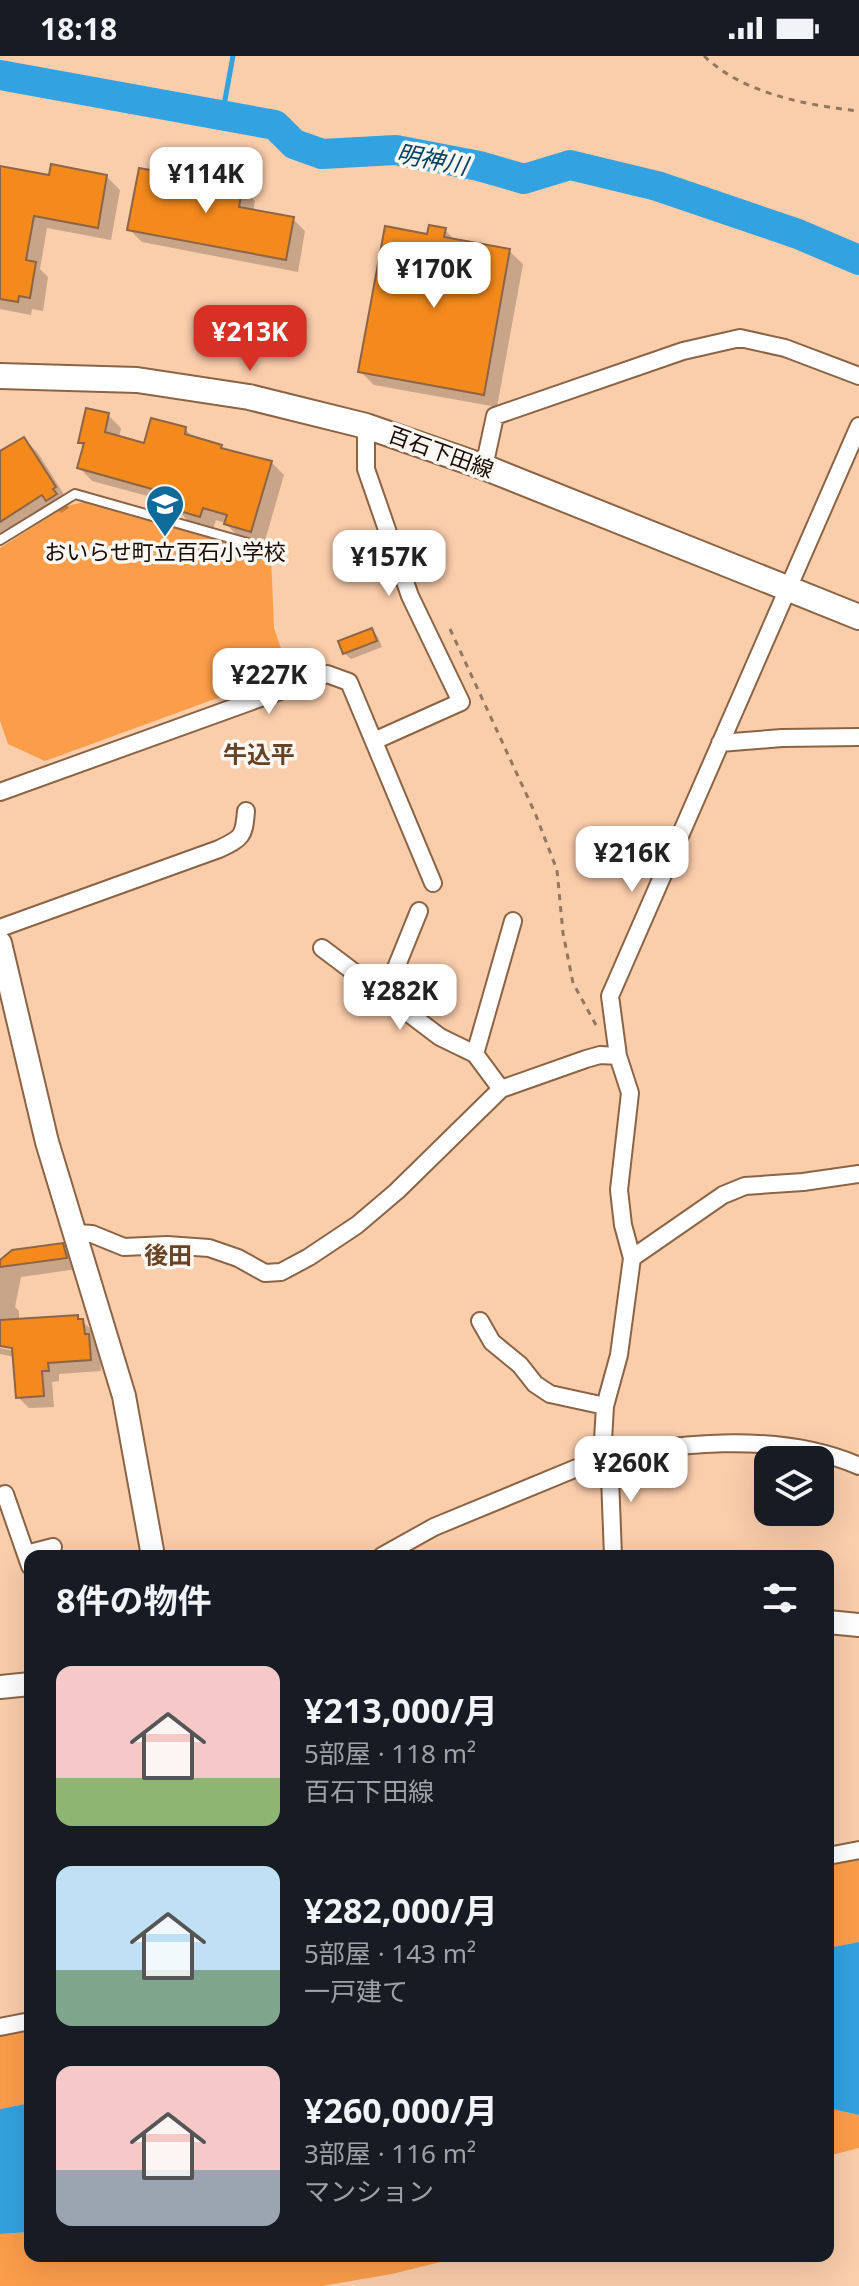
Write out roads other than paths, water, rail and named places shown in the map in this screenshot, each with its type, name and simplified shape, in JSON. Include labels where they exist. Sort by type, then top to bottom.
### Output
[{"type":"main road","name":"百石下田線","points":[[0,376],[137,380],[249,397],[366,426],[484,467],[859,617]]},
{"type":"street","points":[[484,467],[495,416],[683,351],[740,338],[785,348],[859,376]]},
{"type":"street","points":[[366,426],[366,469],[410,596],[461,702],[374,741]]},
{"type":"street","points":[[613,1550],[610,1477],[603,1440],[605,1406],[619,1355],[632,1258],[623,1225],[619,1190],[630,1093],[618,1056],[610,996],[859,426]]},
{"type":"street","points":[[0,792],[327,674],[349,682],[433,883]]},
{"type":"street","points":[[720,743],[859,737]]},
{"type":"street","points":[[0,928],[219,849],[239,839],[245,829],[246,811]]},
{"type":"street","points":[[385,995],[419,911]]},
{"type":"street","points":[[475,1054],[513,921]]},
{"type":"street","points":[[0,943],[44,1128],[124,1396],[152,1550]]},
{"type":"street","points":[[322,948],[440,1037],[475,1054],[501,1089]]},
{"type":"street","points":[[76,1233],[92,1234],[124,1247],[167,1245],[209,1248],[238,1258],[265,1273],[281,1272],[357,1225],[397,1191],[501,1089],[600,1055],[618,1056]]},
{"type":"street","points":[[632,1258],[723,1195],[745,1186],[859,1174]]},
{"type":"street","points":[[480,1321],[492,1342],[520,1365],[542,1389],[550,1394],[605,1406]]},
{"type":"street","points":[[393,1550],[434,1527],[605,1459],[714,1442],[806,1449],[859,1466]]},
{"type":"street","points":[[5,1494],[25,1550]]},
{"type":"street","points":[[47,1550],[53,1547]]},
{"type":"street","points":[[834,1623],[859,1625]]},
{"type":"street","points":[[0,1687],[24,1685]]},
{"type":"street","points":[[834,1855],[859,1850]]},
{"type":"street","points":[[0,2027],[24,2022]]},
{"type":"lane","points":[[0,540],[75,494],[258,546]]},
{"type":"water","points":[[859,1942],[859,2115],[834,2109],[834,1947]]},
{"type":"water","points":[[24,2104],[24,2232],[0,2234],[0,2109]]},
{"type":"waterway","points":[[222,116],[233,56]]},
{"type":"waterway","name":"明神川","points":[[0,75],[275,125],[294,144],[322,154],[396,150],[479,166],[524,179],[570,165],[657,186],[798,234],[859,260]]},
{"type":"place","name":"おいらせ町立百石小学校","points":[[165,538]]},
{"type":"district","name":"牛込平","points":[[259,755]]},
{"type":"district","name":"後田","points":[[168,1256]]}]
